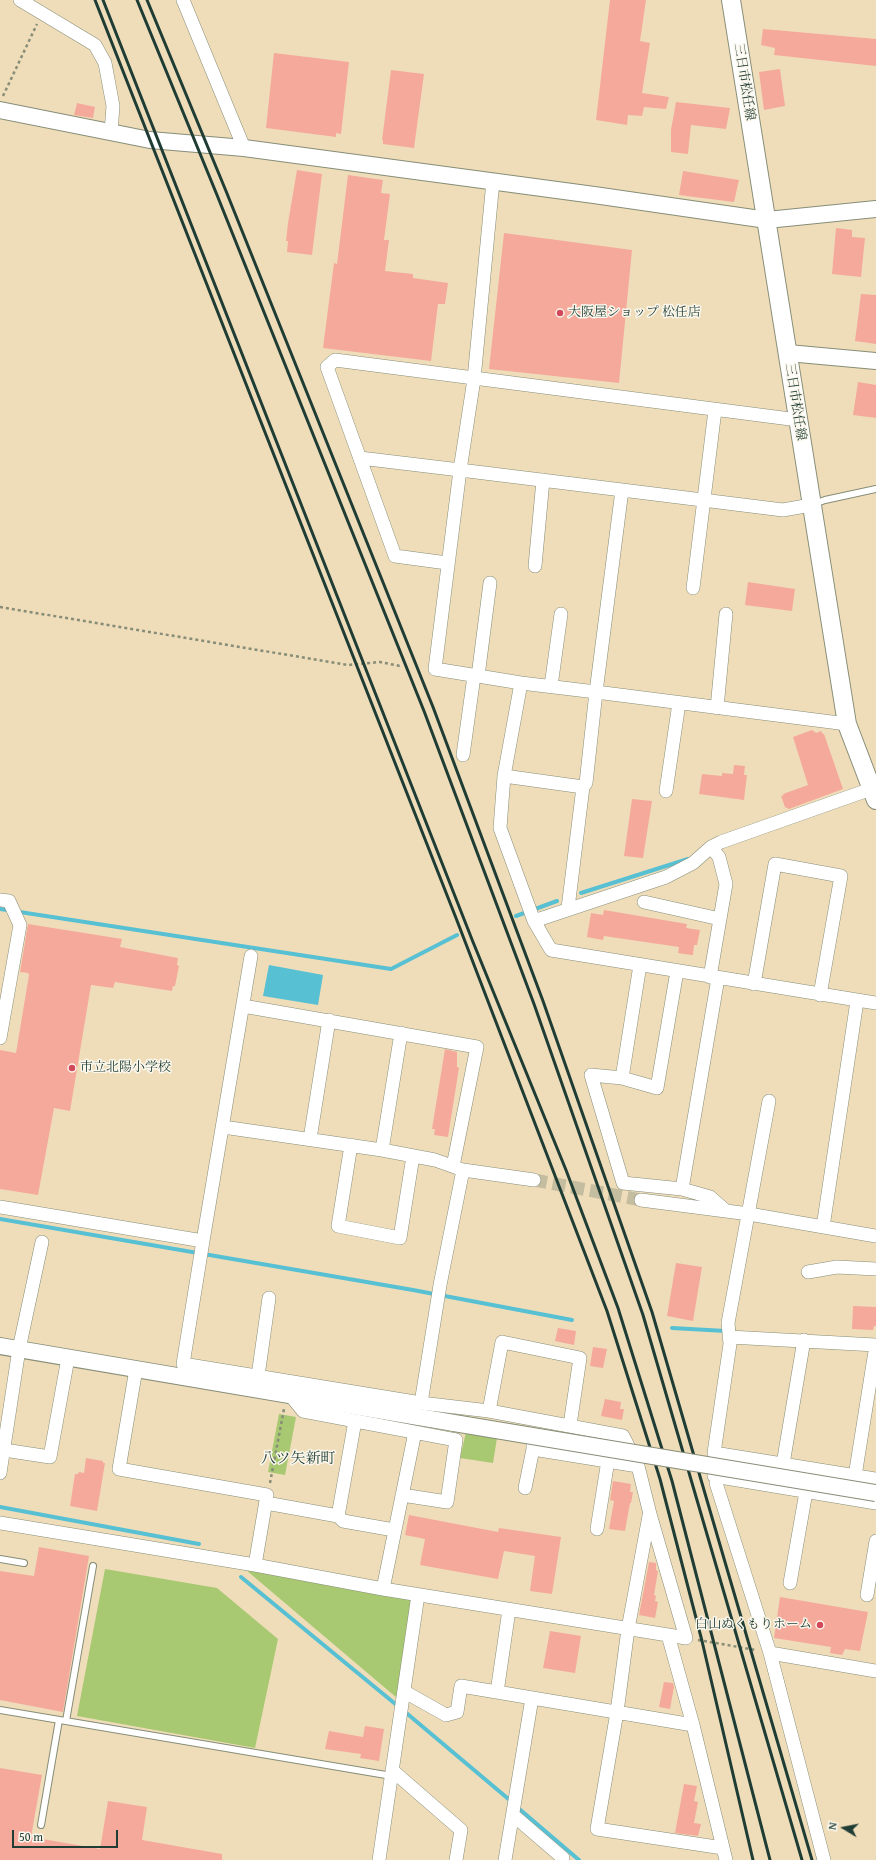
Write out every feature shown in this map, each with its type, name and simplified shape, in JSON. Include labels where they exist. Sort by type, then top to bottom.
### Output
[{"type":"main road","name":"三日市松任線","points":[[731,0],[847,724],[873,794]]},
{"type":"street","points":[[20,0],[95,44],[105,63],[113,106],[110,132]]},
{"type":"street","points":[[183,0],[244,148]]},
{"type":"street","points":[[0,110],[158,141],[244,148],[767,220],[876,210]]},
{"type":"street","points":[[493,182],[474,379],[460,470],[435,669],[521,683],[847,724]]},
{"type":"street","points":[[788,353],[876,361]]},
{"type":"street","points":[[448,563],[395,556],[326,367],[335,360],[798,420]]},
{"type":"street","points":[[693,588],[716,410]]},
{"type":"street","points":[[360,458],[783,510],[811,505]]},
{"type":"street","points":[[535,566],[544,480]]},
{"type":"street","points":[[568,908],[583,787],[586,783],[622,490]]},
{"type":"street","points":[[463,755],[490,583]]},
{"type":"street","points":[[550,686],[561,614]]},
{"type":"street","points":[[718,708],[726,614]]},
{"type":"street","points":[[521,683],[504,776],[500,828],[534,921],[551,950],[876,1003]]},
{"type":"street","points":[[666,791],[680,703]]},
{"type":"street","points":[[504,776],[583,787]]},
{"type":"street","points":[[534,921],[568,908],[666,877],[693,863],[711,847],[721,842],[873,794]]},
{"type":"street","points":[[682,1189],[714,977],[720,919],[726,884],[719,857],[711,847]]},
{"type":"street","points":[[754,984],[775,864],[841,876],[820,994]]},
{"type":"street","points":[[0,1038],[20,926],[5,902]]},
{"type":"street","points":[[644,902],[720,919]]},
{"type":"street","points":[[0,1523],[255,1565],[382,1589],[628,1630],[686,1638],[650,1514],[638,1466],[623,1436],[537,1419],[183,1364],[251,956]]},
{"type":"street","points":[[622,1078],[640,965]]},
{"type":"street","points":[[677,971],[657,1088],[622,1078],[591,1075],[623,1183],[682,1189],[710,1197],[726,1211]]},
{"type":"street","points":[[823,1227],[857,1001]]},
{"type":"street","points":[[243,1006],[477,1047],[421,1402]]},
{"type":"street","points":[[310,1139],[329,1020]]},
{"type":"street","points":[[382,1150],[401,1033]]},
{"type":"street","points":[[769,1102],[729,1333],[730,1344],[714,1453],[876,1479]]},
{"type":"street","points":[[223,1127],[382,1150],[435,1160],[458,1168],[534,1180]]},
{"type":"street","points":[[351,1145],[338,1226],[400,1238],[413,1156]]},
{"type":"street","points":[[641,1200],[749,1214],[876,1236]]},
{"type":"street","points":[[0,1207],[202,1249]]},
{"type":"street","points":[[0,1473],[19,1349],[42,1242]]},
{"type":"street","points":[[808,1272],[838,1267],[876,1269]]},
{"type":"street","points":[[258,1376],[269,1298]]},
{"type":"street","points":[[729,1333],[876,1345],[854,1476]]},
{"type":"street","points":[[783,1464],[804,1340]]},
{"type":"street","points":[[488,1411],[502,1342],[580,1358],[570,1425]]},
{"type":"street","points":[[0,1346],[454,1424],[876,1493]]},
{"type":"street","points":[[4,1450],[50,1457],[68,1358]]},
{"type":"street","points":[[136,1369],[119,1469],[266,1499],[338,1516],[343,1521],[394,1530]]},
{"type":"street","points":[[290,1395],[302,1411],[456,1440],[447,1502],[402,1495]]},
{"type":"street","points":[[525,1488],[537,1419]]},
{"type":"street","points":[[338,1516],[355,1420]]},
{"type":"street","points":[[382,1589],[414,1432]]},
{"type":"street","points":[[597,1529],[612,1433]]},
{"type":"street","points":[[533,1449],[638,1466]]},
{"type":"street","points":[[718,1454],[714,1476],[876,1503]]},
{"type":"street","points":[[820,1494],[824,1471]]},
{"type":"street","points":[[716,1483],[770,1653],[824,1860]]},
{"type":"street","points":[[790,1583],[806,1492]]},
{"type":"street","points":[[255,1565],[266,1499]]},
{"type":"street","points":[[650,1514],[628,1630],[617,1712],[597,1829],[725,1854],[694,1725],[668,1635]]},
{"type":"street","points":[[867,1595],[876,1541]]},
{"type":"street","points":[[379,1860],[418,1595]]},
{"type":"street","points":[[497,1692],[509,1610]]},
{"type":"street","points":[[770,1653],[876,1671]]},
{"type":"street","points":[[404,1697],[446,1715],[457,1712],[461,1686],[694,1725]]},
{"type":"street","points":[[506,1860],[512,1815],[532,1698]]},
{"type":"street","points":[[392,1774],[461,1830],[456,1860]]},
{"type":"street","points":[[512,1815],[563,1858]]},
{"type":"lane","points":[[811,505],[825,500],[876,489]]},
{"type":"lane","points":[[0,1559],[24,1563]]},
{"type":"lane","points":[[66,1721],[93,1566]]},
{"type":"lane","points":[[0,1710],[392,1774]]},
{"type":"lane","points":[[41,1825],[59,1720]]},
{"type":"path","points":[[0,102],[42,13]]},
{"type":"path","points":[[0,607],[341,664],[364,665],[380,662],[400,666]]},
{"type":"path","points":[[266,1499],[283,1414]]},
{"type":"path","points":[[686,1638],[770,1653]]},
{"type":"green space","points":[[279,1414],[296,1417],[285,1475],[268,1472]]},
{"type":"green space","points":[[466,1432],[497,1438],[493,1463],[460,1458]]},
{"type":"green space","points":[[105,1569],[217,1588],[278,1639],[255,1748],[77,1716]]},
{"type":"green space","points":[[246,1570],[412,1599],[397,1698]]},
{"type":"water","points":[[269,965],[323,975],[318,1005],[263,996]]},
{"type":"building","points":[[610,0],[646,0],[640,41],[650,43],[642,93],[669,97],[666,109],[644,107],[642,116],[628,115],[627,125],[596,120]]},
{"type":"building","points":[[763,29],[876,39],[876,66],[774,55],[775,48],[761,45]]},
{"type":"building","points":[[274,53],[349,62],[341,134],[336,133],[336,137],[266,128]]},
{"type":"building","points":[[780,69],[785,106],[764,110],[759,72]]},
{"type":"building","points":[[391,70],[424,74],[414,148],[383,144],[382,140]]},
{"type":"building","points":[[676,102],[730,108],[726,129],[691,125],[688,154],[671,152],[671,130]]},
{"type":"building","points":[[77,103],[95,107],[93,118],[74,115]]},
{"type":"building","points":[[297,170],[322,174],[312,255],[287,252],[288,241],[286,241],[288,223]]},
{"type":"building","points":[[683,171],[739,180],[734,202],[679,195]]},
{"type":"building","points":[[348,175],[383,180],[381,193],[390,194],[384,240],[389,240],[385,271],[413,274],[413,278],[448,283],[445,304],[438,304],[431,361],[323,348],[334,263],[337,264]]},
{"type":"building","points":[[836,228],[852,230],[852,237],[865,238],[861,277],[832,274]]},
{"type":"building","points":[[504,233],[632,250],[619,383],[489,369]]},
{"type":"building","points":[[861,294],[876,295],[876,344],[855,341]]},
{"type":"building","points":[[858,382],[876,385],[876,418],[853,415]]},
{"type":"building","points":[[748,582],[795,589],[792,611],[745,605]]},
{"type":"building","points":[[812,730],[816,733],[821,731],[824,734],[843,789],[789,809],[785,807],[781,796],[808,785],[793,737]]},
{"type":"building","points":[[734,765],[745,766],[744,775],[747,775],[744,800],[699,794],[702,774],[722,776],[722,773],[733,774]]},
{"type":"building","points":[[632,799],[652,801],[643,858],[624,856]]},
{"type":"building","points":[[604,910],[687,924],[686,928],[700,930],[697,945],[694,945],[693,955],[678,953],[679,947],[604,936],[603,940],[587,937],[591,913],[603,915]]},
{"type":"building","points":[[28,924],[122,939],[120,947],[178,958],[177,965],[179,966],[175,986],[173,986],[172,991],[115,982],[113,988],[91,985],[70,1111],[54,1108],[38,1195],[0,1189],[0,1050],[16,1053],[29,975],[28,973],[20,972]]},
{"type":"building","points":[[445,1049],[457,1052],[457,1067],[459,1068],[448,1137],[434,1135],[435,1129],[432,1129]]},
{"type":"building","points":[[676,1263],[702,1267],[693,1321],[667,1316]]},
{"type":"building","points":[[853,1306],[876,1307],[876,1326],[874,1326],[873,1330],[852,1329]]},
{"type":"building","points":[[558,1328],[576,1331],[574,1345],[555,1341]]},
{"type":"building","points":[[593,1347],[607,1349],[603,1368],[590,1366]]},
{"type":"building","points":[[605,1399],[621,1402],[620,1409],[624,1409],[622,1420],[601,1416]]},
{"type":"building","points":[[86,1458],[103,1461],[103,1463],[105,1463],[97,1511],[70,1506],[75,1474],[78,1474],[79,1472],[84,1473]]},
{"type":"building","points":[[613,1481],[631,1484],[630,1492],[633,1492],[625,1531],[609,1529],[614,1501],[610,1500]]},
{"type":"building","points":[[409,1515],[498,1532],[499,1528],[561,1537],[552,1594],[530,1591],[535,1556],[504,1551],[498,1579],[420,1565],[425,1539],[405,1535]]},
{"type":"building","points":[[39,1547],[89,1556],[63,1712],[0,1700],[0,1571],[34,1576]]},
{"type":"building","points":[[649,1562],[656,1563],[656,1570],[658,1571],[654,1595],[656,1596],[655,1601],[658,1602],[655,1618],[639,1615]]},
{"type":"building","name":"白山ぬくもりホーム","points":[[780,1597],[868,1612],[860,1651],[845,1649],[842,1655],[830,1653],[831,1647],[774,1638]]},
{"type":"building","points":[[550,1631],[581,1636],[575,1673],[543,1668]]},
{"type":"building","points":[[664,1682],[673,1683],[674,1687],[670,1709],[659,1707]]},
{"type":"building","points":[[365,1726],[384,1729],[379,1761],[360,1758],[361,1754],[325,1749],[329,1731],[363,1737]]},
{"type":"building","points":[[0,1768],[42,1775],[31,1837],[100,1849],[108,1801],[147,1807],[142,1840],[222,1854],[222,1860],[0,1860]]},
{"type":"building","points":[[684,1784],[697,1786],[694,1801],[698,1802],[694,1823],[701,1824],[698,1836],[675,1833]]},
{"type":"waterway","points":[[581,893],[688,859]]},
{"type":"waterway","points":[[516,916],[557,901]]},
{"type":"waterway","points":[[0,909],[391,969],[457,935]]},
{"type":"waterway","points":[[0,1219],[413,1290],[572,1320]]},
{"type":"waterway","points":[[672,1328],[726,1331]]},
{"type":"waterway","points":[[0,1507],[199,1544]]},
{"type":"waterway","points":[[241,1577],[399,1707]]},
{"type":"waterway","points":[[404,1711],[512,1802]]},
{"type":"waterway","points":[[517,1807],[579,1860]]},
{"type":"tunnel","points":[[534,1180],[641,1200]]},
{"type":"railway","points":[[95,0],[456,918],[607,1311],[660,1479],[702,1641],[753,1860]]},
{"type":"railway","points":[[103,0],[473,942],[566,1170],[618,1308],[672,1481],[770,1860]]},
{"type":"railway","points":[[137,0],[424,711],[534,1004],[643,1315],[802,1860]]},
{"type":"railway","points":[[147,0],[226,191],[433,707],[543,1001],[652,1312],[812,1860]]},
{"type":"place","name":"大阪屋ショップ 松任店","points":[[560,313]]},
{"type":"place","name":"市立北陽小学校","points":[[72,1068]]},
{"type":"place","name":"白山ぬくもりホーム","points":[[820,1625]]},
{"type":"district","name":"八ツ矢新町","points":[[298,1459]]}]
